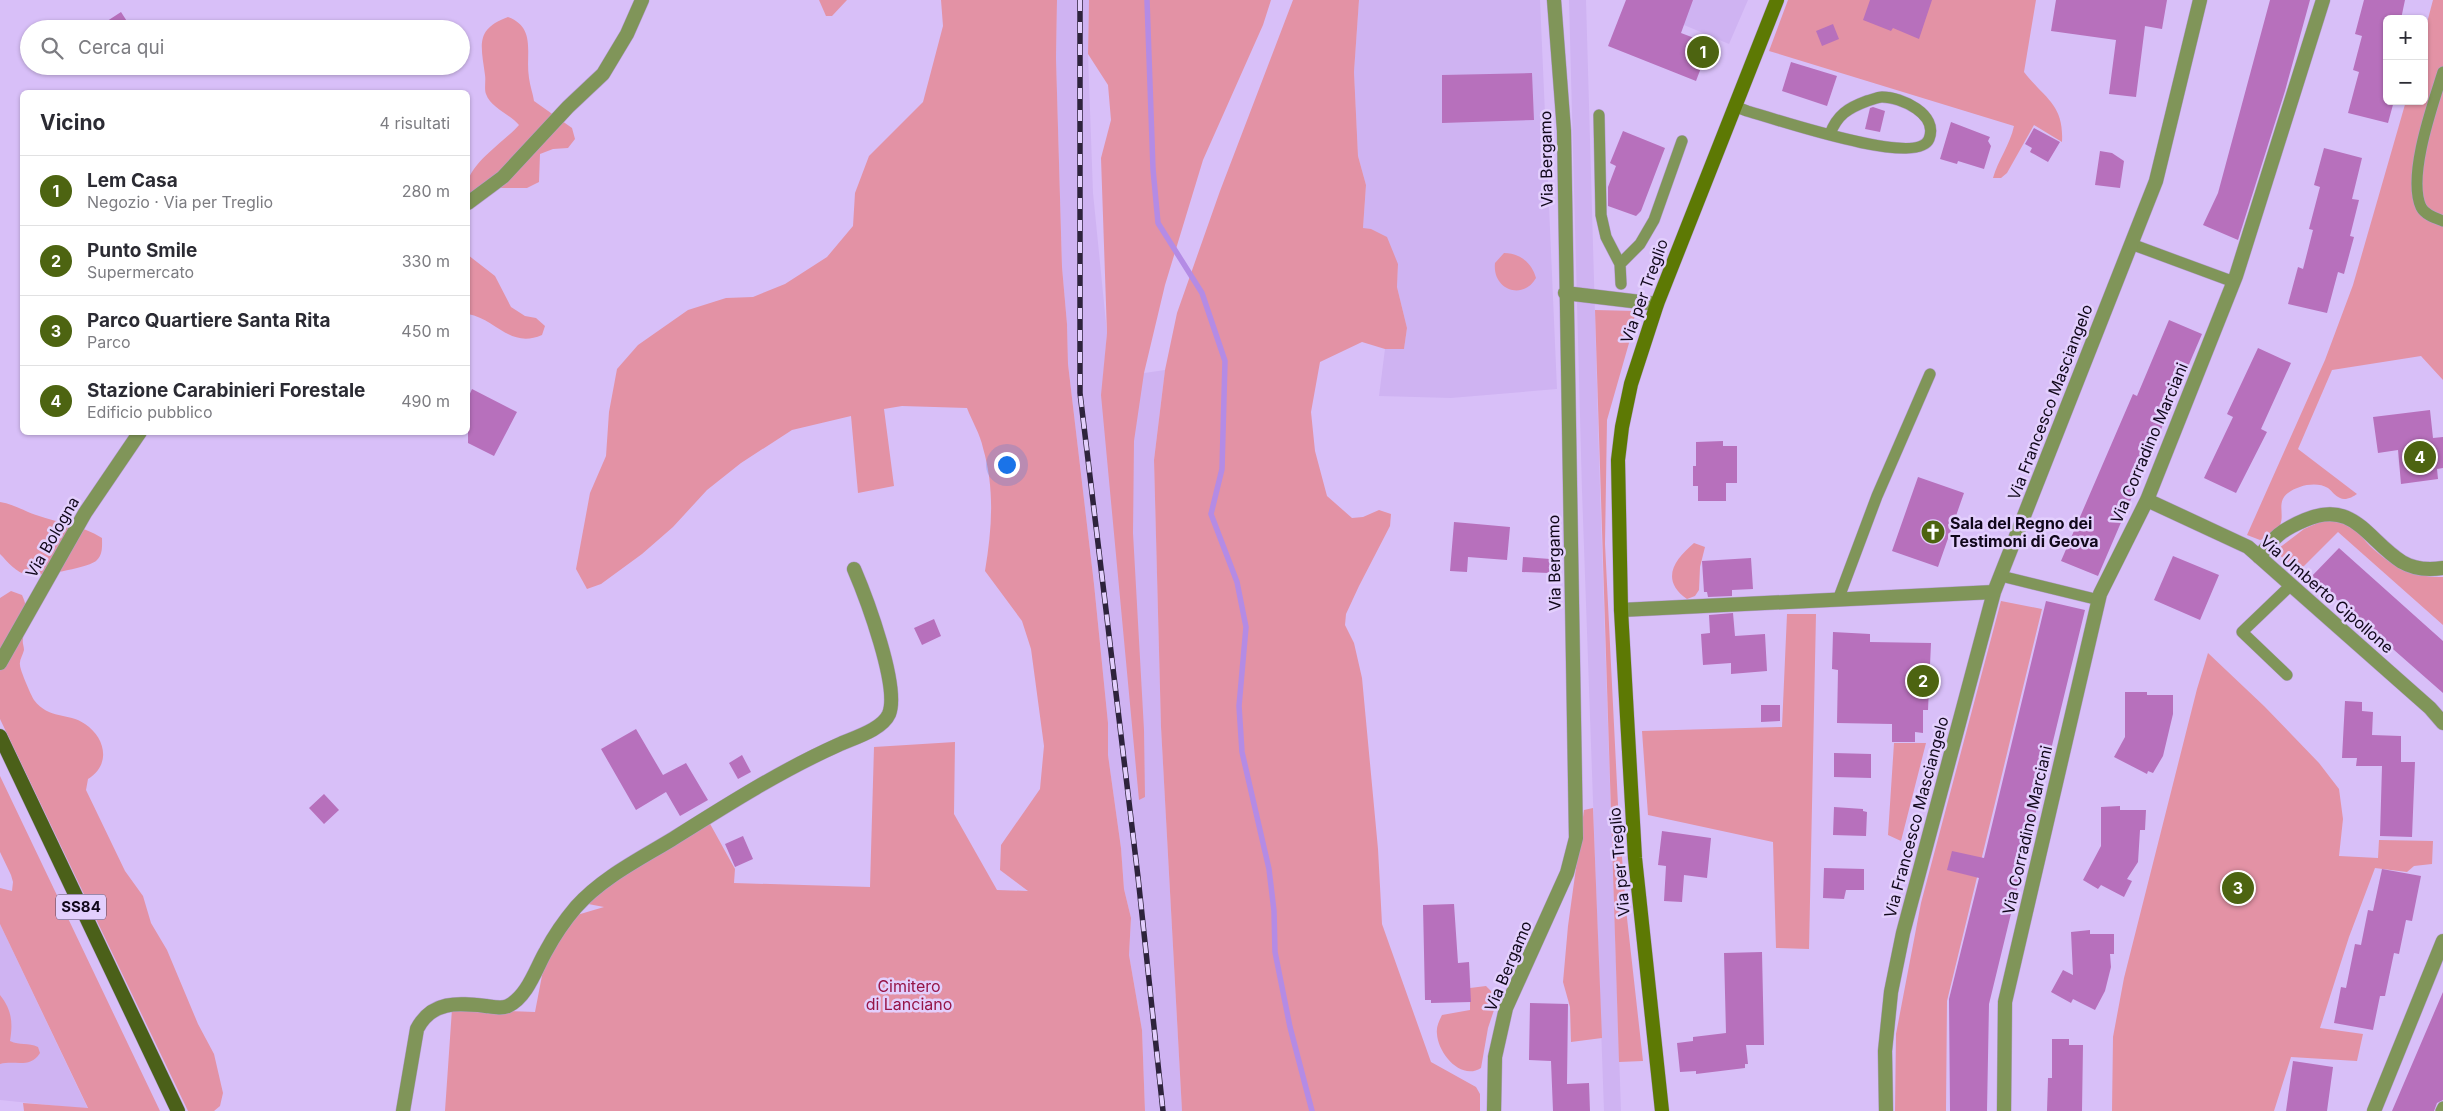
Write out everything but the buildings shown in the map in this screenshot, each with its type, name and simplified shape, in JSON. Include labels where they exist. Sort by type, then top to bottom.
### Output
[{"type":"main road","name":"Via per Treglio","points":[[1662,1111],[1635,858],[1621,610],[1618,460],[1622,427],[1631,384],[1657,304],[1776,0]]},
{"type":"main road","name":"SS84","points":[[0,736],[178,1111]]},
{"type":"street","points":[[470,202],[503,177],[568,107],[603,74],[627,34],[642,0]]},
{"type":"street","name":"Via Bergamo","points":[[1494,1111],[1495,1057],[1506,1008],[1567,872],[1576,838],[1575,695],[1565,293],[1564,131],[1554,0]]},
{"type":"street","name":"Via Francesco Masciangelo","points":[[1886,1111],[1885,1052],[1890,992],[1903,933],[1994,592],[2156,182],[2200,0]]},
{"type":"street","name":"Via Corradino Marciani","points":[[2004,1111],[2005,1002],[2099,600],[2147,500],[2234,282],[2323,0]]},
{"type":"street","points":[[1565,293],[1657,304]]},
{"type":"street","name":"Via Bologna","points":[[0,663],[85,513],[138,435]]},
{"type":"street","name":"Via Umberto Cipollone","points":[[2147,500],[2248,547],[2430,708],[2443,724]]},
{"type":"street","points":[[2259,557],[2277,534],[2316,515],[2335,513],[2356,521],[2402,562],[2415,568],[2443,568]]},
{"type":"street","points":[[403,1111],[417,1029],[422,1019],[431,1012],[456,1003],[496,1008],[508,1006],[529,984],[547,949],[575,908],[604,881],[804,760],[884,722],[889,713],[891,700],[881,641],[854,569]]},
{"type":"street","points":[[1621,610],[1994,592]]},
{"type":"street","points":[[2374,1111],[2443,940]]},
{"type":"lane","points":[[2443,72],[2425,131],[2416,185],[2421,208],[2431,217],[2443,221]]},
{"type":"lane","points":[[1734,106],[1830,134],[1898,149],[1913,149],[1926,144],[1930,137],[1929,125],[1916,107],[1896,99],[1881,97],[1856,105],[1842,113],[1835,121],[1830,134]]},
{"type":"lane","points":[[1599,115],[1601,215],[1606,237],[1620,264],[1621,284]]},
{"type":"lane","points":[[1620,264],[1640,244],[1654,220],[1682,141]]},
{"type":"lane","points":[[2131,244],[2234,282]]},
{"type":"lane","points":[[1838,600],[1877,496],[1930,374]]},
{"type":"lane","points":[[2000,576],[2099,600]]},
{"type":"lane","points":[[2287,675],[2242,632],[2291,585]]},
{"type":"lane","points":[[2441,1111],[2443,1107]]},
{"type":"shaded area","points":[[1057,0],[1089,0],[1088,54],[1093,193],[1107,333],[1103,379],[1165,370],[1154,460],[1161,727],[1182,1111],[1145,1111],[1142,1030],[1129,955],[1131,918],[1124,889],[1121,848],[1108,755],[1108,723],[1094,584],[1068,364],[1062,267],[1056,58]]},
{"type":"shaded area","points":[[1359,0],[1540,0],[1557,389],[1451,398],[1379,396],[1385,349],[1404,349],[1407,328],[1397,287],[1398,264],[1363,228],[1366,185],[1358,156],[1354,72]]},
{"type":"shaded area","points":[[1569,0],[1586,0],[1621,1111],[1604,1111],[1582,491]]},
{"type":"shaded area","points":[[1625,0],[1748,0],[1729,44]]},
{"type":"shaded area","points":[[0,924],[88,1109],[0,1100]]},
{"type":"green space","points":[[819,0],[847,0],[832,16],[826,16]]},
{"type":"green space","name":"Cimitero di Lanciano","points":[[941,0],[1057,0],[1056,58],[1062,267],[1068,364],[1094,584],[1108,723],[1108,755],[1121,848],[1124,889],[1131,918],[1129,955],[1142,1030],[1145,1111],[445,1111],[452,1009],[535,1012],[545,960],[577,915],[604,907],[583,903],[595,891],[709,822],[735,869],[734,883],[870,887],[874,747],[955,742],[954,814],[997,890],[1028,891],[1000,870],[1001,845],[1040,789],[1044,746],[1031,649],[1022,621],[985,571],[991,524],[991,494],[982,443],[967,408],[902,406],[884,409],[894,486],[858,493],[851,416],[792,430],[741,463],[707,490],[673,527],[642,554],[601,584],[587,589],[576,569],[590,493],[606,456],[609,412],[617,369],[638,345],[688,310],[726,298],[753,297],[785,284],[827,257],[853,226],[855,193],[869,156],[923,102],[943,26]]},
{"type":"green space","points":[[1089,0],[1271,0],[1263,25],[1203,160],[1165,285],[1144,373],[1134,441],[1133,533],[1144,730],[1145,797],[1139,800],[1101,395],[1107,333],[1101,158],[1111,120],[1108,85],[1088,54]]},
{"type":"green space","points":[[1293,0],[1359,0],[1354,72],[1358,156],[1366,185],[1363,228],[1371,229],[1387,237],[1398,264],[1397,287],[1407,328],[1404,349],[1385,349],[1362,342],[1320,362],[1311,412],[1315,451],[1327,496],[1352,518],[1363,517],[1379,510],[1391,514],[1390,526],[1346,614],[1345,625],[1354,643],[1362,678],[1378,849],[1382,924],[1431,1062],[1476,1087],[1480,1094],[1480,1111],[1182,1111],[1161,727],[1154,460],[1165,370],[1177,313],[1220,191]]},
{"type":"green space","points":[[1788,0],[2036,0],[2024,72],[2056,110],[2062,129],[2062,142],[2034,125],[2007,173],[2001,178],[1993,178],[2010,140],[2014,126],[1769,51]]},
{"type":"green space","points":[[2433,0],[2443,0],[2443,380],[2421,356],[2332,370],[2298,449],[2357,494],[2342,499],[2324,486],[2313,484],[2297,488],[2288,493],[2282,500],[2279,527],[2266,538],[2260,540],[2247,535],[2325,360],[2353,285],[2405,105],[2428,105],[2428,19]]},
{"type":"green space","points":[[508,17],[523,28],[528,43],[528,69],[534,101],[572,128],[575,139],[568,148],[553,149],[540,154],[539,182],[527,188],[495,188],[470,196],[470,176],[476,167],[519,125],[488,99],[485,90],[482,55],[483,39],[485,33],[497,22]]},
{"type":"green space","points":[[1504,253],[1520,257],[1528,263],[1536,278],[1530,285],[1524,289],[1510,289],[1503,286],[1498,280],[1495,272],[1495,263]]},
{"type":"green space","points":[[470,257],[495,276],[511,307],[525,316],[536,318],[545,326],[542,335],[521,338],[512,336],[470,315]]},
{"type":"green space","points":[[1595,310],[1635,311],[1633,329],[1607,420],[1605,544],[1618,805],[1626,909],[1643,1061],[1619,1062]]},
{"type":"green space","points":[[0,502],[78,527],[102,538],[100,555],[93,563],[64,571],[34,575],[20,572],[12,567],[0,554]]},
{"type":"green space","points":[[2322,521],[2341,521],[2346,523],[2354,528],[2378,553],[2395,565],[2413,573],[2443,577],[2443,625],[2338,532],[2298,572],[2275,551],[2304,529]]},
{"type":"green space","points":[[1694,543],[1705,547],[1700,567],[1699,590],[1695,596],[1687,599],[1674,585],[1672,577],[1676,563]]},
{"type":"green space","points":[[11,591],[22,595],[25,602],[24,650],[20,665],[34,700],[52,713],[79,720],[92,730],[101,744],[103,759],[95,773],[88,779],[86,790],[125,871],[143,896],[151,923],[167,950],[198,1024],[214,1054],[223,1093],[220,1106],[214,1111],[188,1111],[0,719],[0,598]]},
{"type":"green space","points":[[2001,601],[2042,609],[1947,1001],[1946,1111],[1895,1111],[1896,1034],[1921,903]]},
{"type":"green space","points":[[1787,614],[1816,614],[1809,949],[1776,948],[1773,842],[1648,815],[1642,731],[1782,727]]},
{"type":"green space","points":[[2208,653],[2264,706],[2319,763],[2339,789],[2343,819],[2339,856],[2378,858],[2379,840],[2433,841],[2432,864],[2414,866],[2407,872],[2375,868],[2349,937],[2320,1028],[2363,1034],[2357,1061],[2291,1057],[2274,1111],[2112,1111],[2113,1037],[2124,978],[2197,689]]},
{"type":"green space","points":[[1894,743],[1926,743],[1901,841],[1888,835]]},
{"type":"green space","points":[[0,776],[160,1111],[24,1111],[23,1103],[88,1108],[0,924],[0,888],[12,891],[13,882],[0,852]]},
{"type":"green space","points":[[1593,808],[1602,1038],[1571,1042],[1570,1007],[1563,982],[1568,926],[1584,810]]},
{"type":"green space","points":[[1486,986],[1495,995],[1497,1001],[1488,1028],[1481,1068],[1466,1071],[1459,1068],[1446,1057],[1438,1041],[1437,1026],[1442,1015],[1470,1010],[1470,988]]},
{"type":"green space","points":[[0,995],[11,1017],[10,1041],[38,1047],[40,1053],[32,1061],[0,1064]]},
{"type":"waterway","points":[[1147,0],[1153,169],[1158,223],[1202,293],[1225,361],[1222,469],[1211,514],[1237,582],[1246,627],[1239,706],[1242,752],[1269,869],[1274,911],[1275,952],[1290,1027],[1312,1111]]},
{"type":"railway","points":[[1080,0],[1080,393],[1138,877],[1163,1111]]},
{"type":"place","name":"Lem Casa","points":[[1703,52]]},
{"type":"place","name":"Stazione Carabinieri Forestale","points":[[2420,457]]},
{"type":"place","name":"Sala del Regno dei Testimoni di Geova","points":[[1933,532]]},
{"type":"place","name":"Punto Smile","points":[[1923,681]]},
{"type":"place","name":"Parco Quartiere Santa Rita","points":[[2238,888]]}]
